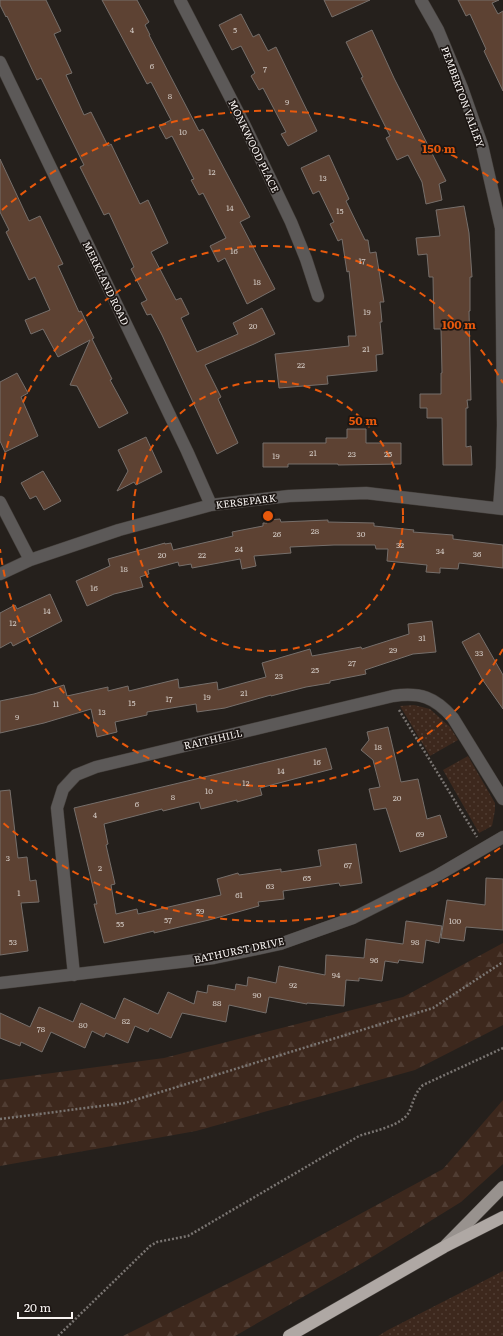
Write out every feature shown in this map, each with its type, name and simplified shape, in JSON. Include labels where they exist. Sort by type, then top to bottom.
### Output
[{"type":"highway","points":[[289,1336],[444,1248],[503,1217]]},
{"type":"main road","points":[[444,1248],[503,1186]]},
{"type":"street","name":"MONKWOOD PLACE","points":[[180,0],[244,124],[291,222],[318,296]]},
{"type":"street","name":"PEMBERTON VALLEY","points":[[421,0],[438,30],[462,88],[482,145],[501,228],[503,425],[501,509]]},
{"type":"street","name":"MERKLAND ROAD","points":[[0,62],[187,451],[211,505]]},
{"type":"street","name":"KERSEPARK","points":[[0,574],[30,560],[119,530],[211,505],[289,496],[366,493],[501,509]]},
{"type":"street","points":[[0,502],[30,560]]},
{"type":"street","name":"RAITHHILL","points":[[74,975],[57,808],[63,790],[76,775],[96,767],[393,696],[414,694],[434,701],[445,708],[453,718],[503,799]]},
{"type":"street","name":"BATHURST DRIVE","points":[[0,983],[214,958],[280,944],[353,918],[438,875],[503,837]]},
{"type":"path","points":[[396,706],[478,839]]},
{"type":"path","points":[[0,1119],[126,1103],[433,1008],[503,962]]},
{"type":"path","points":[[58,1336],[150,1246],[157,1242],[188,1236],[359,1136],[386,1128],[403,1120],[408,1113],[417,1091],[423,1084],[503,1048]]},
{"type":"green space","points":[[414,705],[430,709],[450,727],[458,740],[430,756],[400,706]]},
{"type":"green space","points":[[468,756],[495,803],[492,826],[479,833],[443,770]]},
{"type":"green space","points":[[503,943],[503,1025],[415,1070],[196,1131],[0,1166],[0,1080],[164,1058],[403,997]]},
{"type":"green space","points":[[503,1100],[503,1164],[461,1202],[364,1262],[235,1336],[123,1336],[279,1258],[443,1169]]},
{"type":"green space","points":[[503,1271],[503,1336],[378,1336],[388,1330]]},
{"type":"building","points":[[0,0],[46,0],[61,31],[54,34],[72,73],[66,75],[84,115],[91,112],[108,146],[111,144],[140,204],[148,200],[168,243],[151,252],[176,300],[181,298],[189,314],[181,318],[197,352],[238,334],[233,323],[262,308],[275,334],[205,365],[221,397],[218,399],[238,443],[217,454],[162,335],[151,314],[147,315],[141,303],[147,300],[131,269],[134,267],[109,213],[104,215],[80,167],[84,165],[41,78],[37,80],[7,16],[6,17],[0,5]]},
{"type":"building","points":[[102,0],[137,0],[149,22],[145,25],[149,35],[199,131],[203,129],[250,217],[240,222],[275,289],[247,304],[225,258],[218,262],[210,246],[226,238],[203,193],[199,195],[191,180],[194,179],[172,136],[166,139],[159,126],[171,120],[151,82],[147,84]]},
{"type":"building","points":[[324,0],[370,0],[332,17]]},
{"type":"building","points":[[458,0],[499,0],[492,3],[498,14],[503,11],[503,91],[484,51],[486,49],[470,14],[466,16]]},
{"type":"building","points":[[241,14],[253,37],[259,34],[268,51],[276,47],[317,131],[288,146],[281,134],[286,132],[263,88],[259,90],[251,76],[255,73],[241,46],[232,50],[219,25]]},
{"type":"building","points":[[372,30],[394,78],[446,181],[439,184],[442,200],[426,204],[422,182],[408,155],[397,160],[386,138],[390,136],[361,78],[363,77],[346,42]]},
{"type":"building","points":[[329,155],[349,199],[346,201],[365,240],[368,240],[370,253],[376,252],[384,302],[380,302],[383,354],[376,355],[377,371],[327,376],[328,384],[279,388],[275,354],[349,346],[348,336],[356,336],[349,271],[347,272],[342,239],[338,241],[330,224],[334,222],[319,191],[313,194],[301,168]]},
{"type":"building","points":[[0,159],[29,221],[40,216],[63,264],[58,266],[79,312],[81,311],[94,338],[92,339],[112,379],[110,380],[128,413],[99,428],[77,386],[70,385],[90,340],[58,357],[43,329],[31,334],[25,320],[50,310],[35,277],[29,280],[6,232],[9,230],[0,212]]},
{"type":"building","points":[[464,206],[469,233],[472,277],[470,277],[469,311],[471,400],[467,400],[468,408],[466,408],[466,447],[471,446],[472,465],[443,465],[442,418],[427,418],[427,408],[420,408],[420,394],[441,394],[441,329],[434,329],[433,277],[429,277],[427,254],[418,255],[416,238],[440,236],[436,210]]},
{"type":"building","points":[[17,373],[28,393],[21,397],[38,436],[5,452],[0,441],[0,382]]},
{"type":"building","points":[[347,429],[366,429],[366,443],[401,443],[401,464],[288,464],[288,467],[263,467],[263,443],[326,443],[326,438],[347,438]]},
{"type":"building","points":[[146,437],[162,472],[136,485],[134,482],[117,491],[128,471],[118,450]]},
{"type":"building","points":[[43,471],[61,501],[44,510],[36,496],[30,499],[21,483]]},
{"type":"building","points":[[280,519],[281,522],[328,520],[328,522],[374,523],[374,526],[414,530],[413,532],[453,535],[453,539],[503,545],[503,568],[459,563],[458,569],[440,568],[440,573],[426,572],[427,565],[387,561],[388,549],[376,549],[375,545],[334,545],[290,547],[291,553],[254,556],[256,566],[242,569],[240,559],[192,568],[191,564],[179,566],[178,562],[148,570],[149,574],[140,577],[143,587],[114,594],[87,606],[76,581],[110,566],[108,559],[165,543],[171,543],[173,550],[233,536],[232,532],[263,526],[263,523],[267,523],[267,520]]},
{"type":"building","points":[[50,594],[62,621],[13,646],[11,642],[0,648],[0,613],[15,605],[17,609]]},
{"type":"building","points":[[432,621],[436,652],[413,654],[365,670],[366,674],[271,695],[225,708],[197,712],[196,704],[147,712],[147,715],[115,722],[117,732],[97,737],[91,709],[44,723],[0,733],[0,701],[34,694],[64,685],[67,696],[108,687],[108,691],[128,686],[129,691],[178,679],[179,688],[217,682],[218,690],[266,677],[262,663],[310,649],[312,656],[361,647],[362,649],[409,634],[408,624]]},
{"type":"building","points":[[479,633],[503,675],[503,709],[482,679],[462,642]]},
{"type":"building","points":[[388,727],[401,782],[418,779],[427,819],[440,815],[447,837],[400,852],[386,808],[374,810],[369,789],[380,787],[373,760],[361,750],[369,740],[367,732]]},
{"type":"building","points":[[326,748],[332,769],[260,788],[262,795],[237,802],[237,800],[201,809],[199,802],[163,811],[162,809],[104,824],[108,844],[106,845],[115,884],[111,885],[116,914],[137,909],[138,914],[221,895],[217,879],[238,873],[239,875],[281,869],[281,872],[321,866],[318,850],[356,844],[362,883],[340,886],[339,883],[283,891],[284,899],[258,902],[259,906],[209,920],[104,943],[94,904],[97,904],[74,808]]},
{"type":"building","points":[[10,790],[18,858],[27,857],[30,881],[36,880],[39,902],[21,903],[28,951],[0,955],[0,791]]},
{"type":"building","points":[[486,878],[503,879],[503,930],[466,927],[464,941],[441,938],[447,900],[485,905]]},
{"type":"building","points":[[406,921],[442,926],[439,943],[426,940],[423,963],[399,960],[398,963],[385,961],[382,981],[359,978],[359,981],[346,980],[344,1006],[307,1004],[269,997],[266,1013],[229,1005],[226,1022],[182,1013],[171,1038],[150,1028],[148,1032],[135,1026],[128,1043],[106,1033],[104,1037],[92,1031],[85,1048],[51,1032],[42,1052],[21,1042],[20,1046],[0,1038],[0,1013],[30,1027],[39,1007],[73,1022],[81,1003],[115,1019],[124,998],[158,1014],[168,992],[194,1004],[197,991],[207,993],[208,985],[235,990],[236,984],[247,986],[248,977],[276,983],[279,966],[325,975],[326,955],[364,958],[366,939],[403,944]]}]
